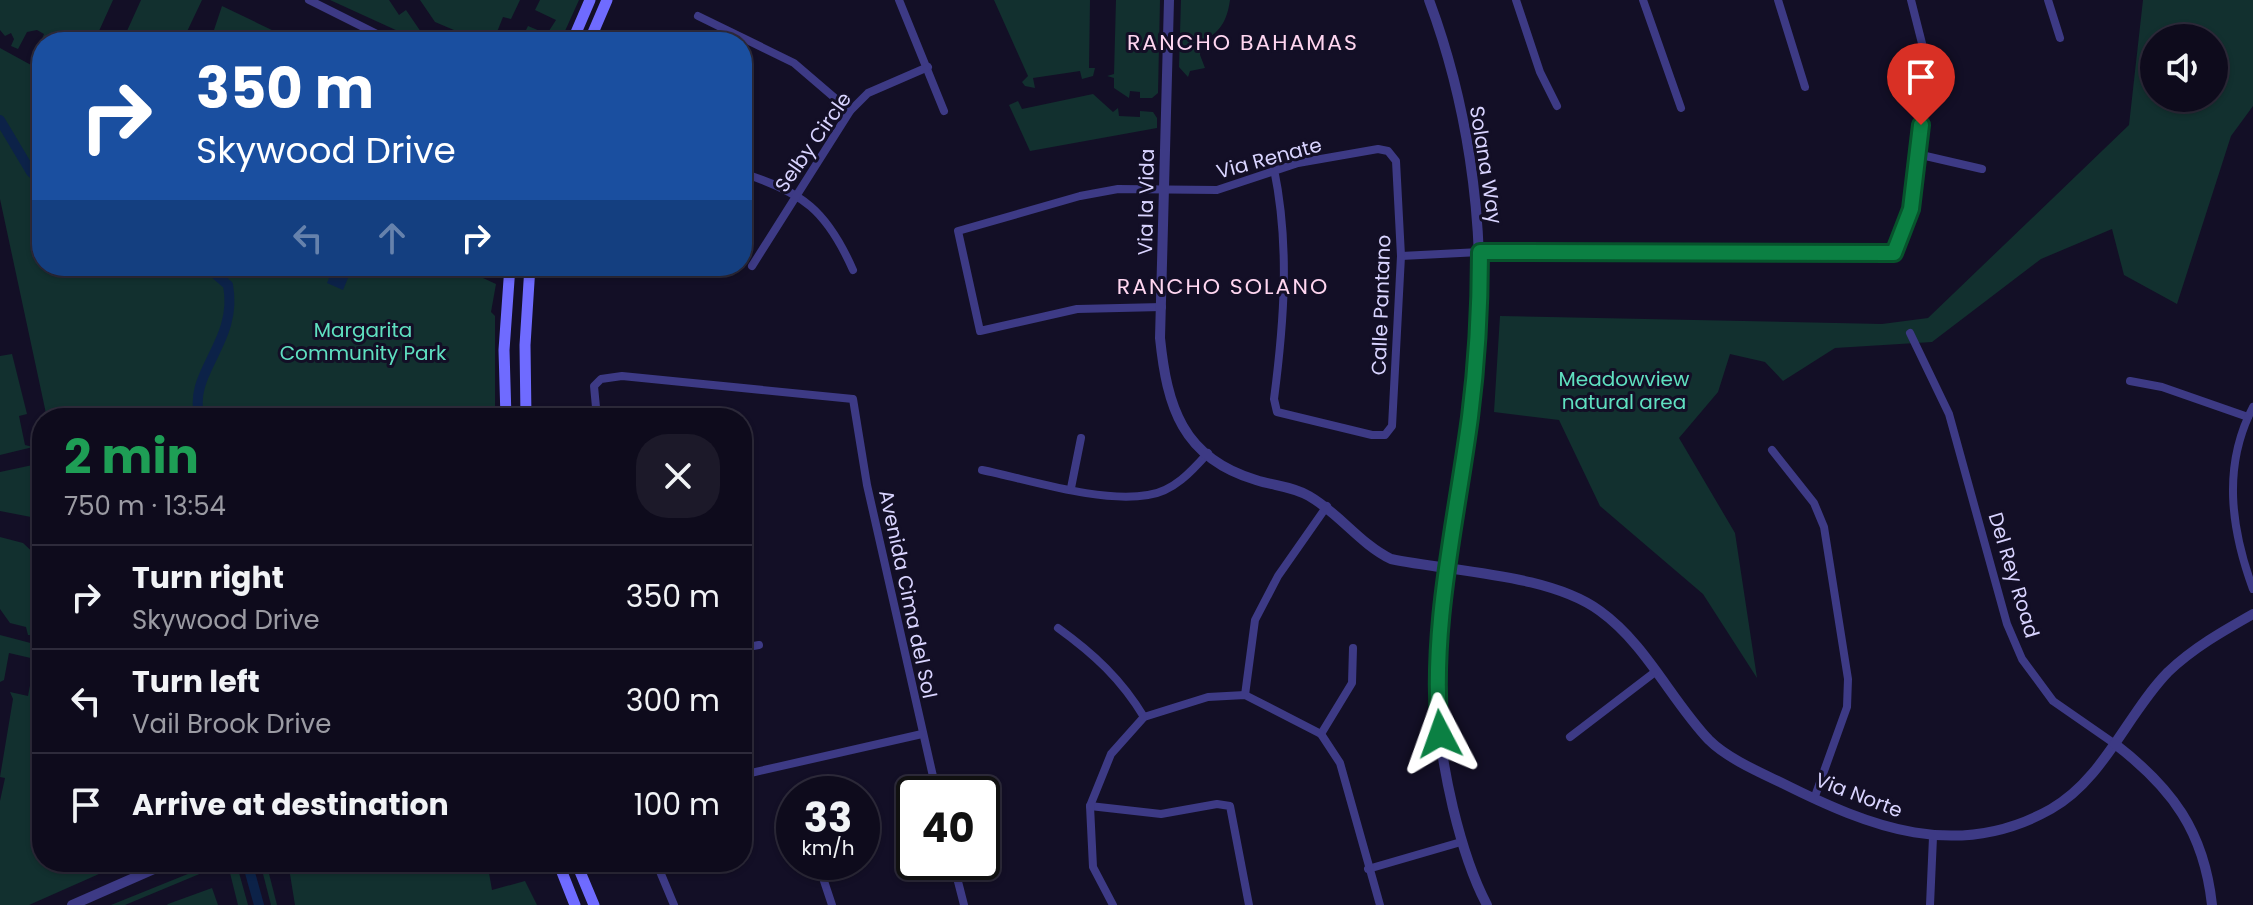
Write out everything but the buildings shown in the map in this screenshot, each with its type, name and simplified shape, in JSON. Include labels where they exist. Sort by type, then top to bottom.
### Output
[{"type":"main road","points":[[576,32],[590,0]]},
{"type":"main road","points":[[593,32],[607,0]]},
{"type":"main road","points":[[506,408],[504,350],[509,276]]},
{"type":"main road","points":[[526,408],[525,345],[529,276]]},
{"type":"main road","points":[[562,872],[575,905]]},
{"type":"main road","points":[[580,872],[594,905]]},
{"type":"street","points":[[309,0],[373,32]]},
{"type":"street","points":[[899,0],[944,111]]},
{"type":"street","name":"Via la Vida","points":[[1169,0],[1162,307],[1163,368],[1173,411],[1187,436],[1229,469],[1254,480],[1298,489],[1327,506],[1376,552],[1391,559],[1446,570]]},
{"type":"street","name":"Solana Way","points":[[1429,0],[1460,108],[1476,201],[1480,252],[1479,323],[1470,416],[1446,570],[1437,654],[1437,704],[1442,764],[1461,842],[1487,905]]},
{"type":"street","points":[[1516,0],[1540,72],[1557,106]]},
{"type":"street","points":[[1643,0],[1681,108]]},
{"type":"street","points":[[1778,0],[1805,87]]},
{"type":"street","points":[[1401,256],[1480,252],[1894,253],[1911,209],[1928,67],[1911,0]]},
{"type":"street","points":[[2048,0],[2060,38]]},
{"type":"street","points":[[698,16],[731,32]]},
{"type":"street","points":[[752,42],[794,63],[850,111]]},
{"type":"street","name":"Selby Circle","points":[[752,266],[850,111],[868,93],[928,67]]},
{"type":"street","name":"Via Renate","points":[[1162,307],[1077,309],[980,331],[958,231],[1080,196],[1118,189],[1217,190],[1274,169],[1378,149],[1388,151],[1396,161]]},
{"type":"street","points":[[1917,154],[1982,169]]},
{"type":"street","name":"Calle Pantano","points":[[1274,169],[1284,232],[1284,317],[1274,399],[1277,412],[1372,435],[1385,435],[1392,426],[1401,256],[1396,161]]},
{"type":"street","points":[[752,177],[796,194],[819,211],[837,235],[853,270]]},
{"type":"street","name":"Del Rey Road","points":[[1910,333],[1949,414],[2007,624],[2022,659],[2053,701],[2150,771],[2175,799],[2200,847],[2212,905]]},
{"type":"street","name":"Avenida Cima del Sol","points":[[596,408],[594,386],[601,379],[622,376],[853,399],[867,485],[932,776]]},
{"type":"street","points":[[2130,381],[2162,387],[2248,417]]},
{"type":"street","points":[[2253,407],[2230,481],[2238,549],[2253,589]]},
{"type":"street","points":[[1071,488],[1081,438]]},
{"type":"street","points":[[1772,450],[1814,503],[1824,527],[1848,679],[1847,707],[1814,799]]},
{"type":"street","points":[[982,470],[1108,495],[1150,495],[1186,477],[1208,453]]},
{"type":"street","points":[[1245,695],[1255,620],[1278,576],[1327,506]]},
{"type":"street","name":"Via Norte","points":[[1446,570],[1548,585],[1600,610],[1633,643],[1711,742],[1814,799],[1903,832],[1933,837],[1984,834],[2051,809],[2080,787],[2168,673],[2205,642],[2253,614]]},
{"type":"street","points":[[1058,628],[1094,653],[1124,685],[1144,717]]},
{"type":"street","points":[[752,646],[759,645]]},
{"type":"street","points":[[1321,734],[1352,683],[1353,648]]},
{"type":"street","points":[[1570,737],[1655,672]]},
{"type":"street","points":[[1113,905],[1093,867],[1090,806],[1111,754],[1144,717],[1208,697],[1245,695],[1321,734],[1340,763],[1380,905]]},
{"type":"street","points":[[752,773],[922,734]]},
{"type":"street","points":[[1090,806],[1161,814],[1217,804],[1230,806],[1249,905]]},
{"type":"street","points":[[1930,905],[1933,837]]},
{"type":"street","points":[[1368,869],[1461,842]]},
{"type":"street","points":[[72,905],[147,872]]},
{"type":"street","points":[[660,872],[674,905]]},
{"type":"street","points":[[958,880],[964,905]]},
{"type":"street","points":[[824,881],[832,905]]},
{"type":"green space","points":[[0,0],[113,0],[99,32],[27,32],[18,49],[11,46],[14,39],[11,33],[5,36],[0,30]]},
{"type":"green space","points":[[141,0],[202,0],[187,32],[127,32]]},
{"type":"green space","points":[[330,0],[389,0],[399,15],[406,10],[421,32],[400,32]]},
{"type":"green space","points":[[420,0],[520,0],[511,19],[503,17],[497,32],[459,32],[435,22]]},
{"type":"green space","points":[[540,0],[579,0],[565,32],[548,32],[556,20],[535,10]]},
{"type":"green space","points":[[994,0],[1090,0],[1089,68],[1095,68],[1093,76],[1082,79],[1080,71],[1033,78],[1035,88],[1025,86],[1022,82],[1028,76]]},
{"type":"green space","points":[[1116,0],[1160,0],[1158,93],[1152,98],[1140,98],[1140,92],[1130,91],[1129,98],[1114,88],[1114,78],[1107,76],[1114,74]]},
{"type":"green space","points":[[1181,0],[1230,0],[1222,26],[1201,42],[1200,55],[1205,68],[1190,71],[1188,77],[1179,67]]},
{"type":"green space","name":"Meadowview natural area","points":[[2143,0],[2253,0],[2253,106],[2231,136],[2177,304],[2124,275],[2112,229],[2041,259],[1932,342],[1835,348],[1783,381],[1765,362],[1730,354],[1718,392],[1679,438],[1735,533],[1757,678],[1703,594],[1600,506],[1559,420],[1494,412],[1500,316],[1882,324],[1928,318],[2129,125],[2140,27],[2140,112],[2228,112],[2228,24],[2140,24]]},
{"type":"green space","points":[[222,6],[276,32],[213,32]]},
{"type":"green space","points":[[528,26],[542,32],[525,32]]},
{"type":"green space","name":"Margarita Community Park","points":[[0,48],[32,66],[32,276],[479,276],[496,284],[491,312],[495,316],[495,408],[45,408],[0,199]]},
{"type":"green space","points":[[1093,94],[1113,112],[1118,108],[1119,116],[1140,117],[1140,111],[1153,112],[1157,118],[1157,128],[1030,151],[1009,105],[1018,101],[1022,109]]},
{"type":"green space","points":[[12,354],[27,414],[19,416],[25,445],[32,447],[0,455],[0,356]]},
{"type":"green space","points":[[32,465],[32,528],[31,517],[0,511],[0,472]]},
{"type":"green space","points":[[0,537],[23,543],[32,552],[32,635],[28,635],[26,627],[10,623],[0,609]]},
{"type":"green space","points":[[0,635],[32,643],[32,658],[9,653],[4,680],[0,682]]},
{"type":"green space","points":[[32,675],[32,872],[103,872],[29,905],[0,905],[0,801],[5,778],[0,777],[13,699],[10,692],[28,696]]},
{"type":"green space","points":[[193,872],[204,872],[125,905],[111,905]]},
{"type":"green space","points":[[230,872],[239,872],[248,905],[238,905]]},
{"type":"green space","points":[[263,872],[269,872],[277,905],[271,905]]},
{"type":"green space","points":[[290,872],[493,872],[489,873],[492,890],[525,881],[537,905],[295,905]]},
{"type":"green space","points":[[212,888],[218,905],[167,905],[168,904]]},
{"type":"water","points":[[330,276],[349,276],[343,290],[327,283]]},
{"type":"waterway","points":[[0,120],[32,173]]},
{"type":"waterway","points":[[199,408],[200,386],[220,341],[229,306],[228,285],[218,276]]},
{"type":"waterway","points":[[250,872],[259,905]]},
{"type":"district","name":"RANCHO BAHAMAS","points":[[1243,42]]},
{"type":"district","name":"RANCHO SOLANO","points":[[1223,286]]},
{"type":"route","points":[[1440,734],[1437,654],[1446,570],[1470,416],[1479,323],[1480,252],[1894,253],[1911,209],[1921,125]]}]
